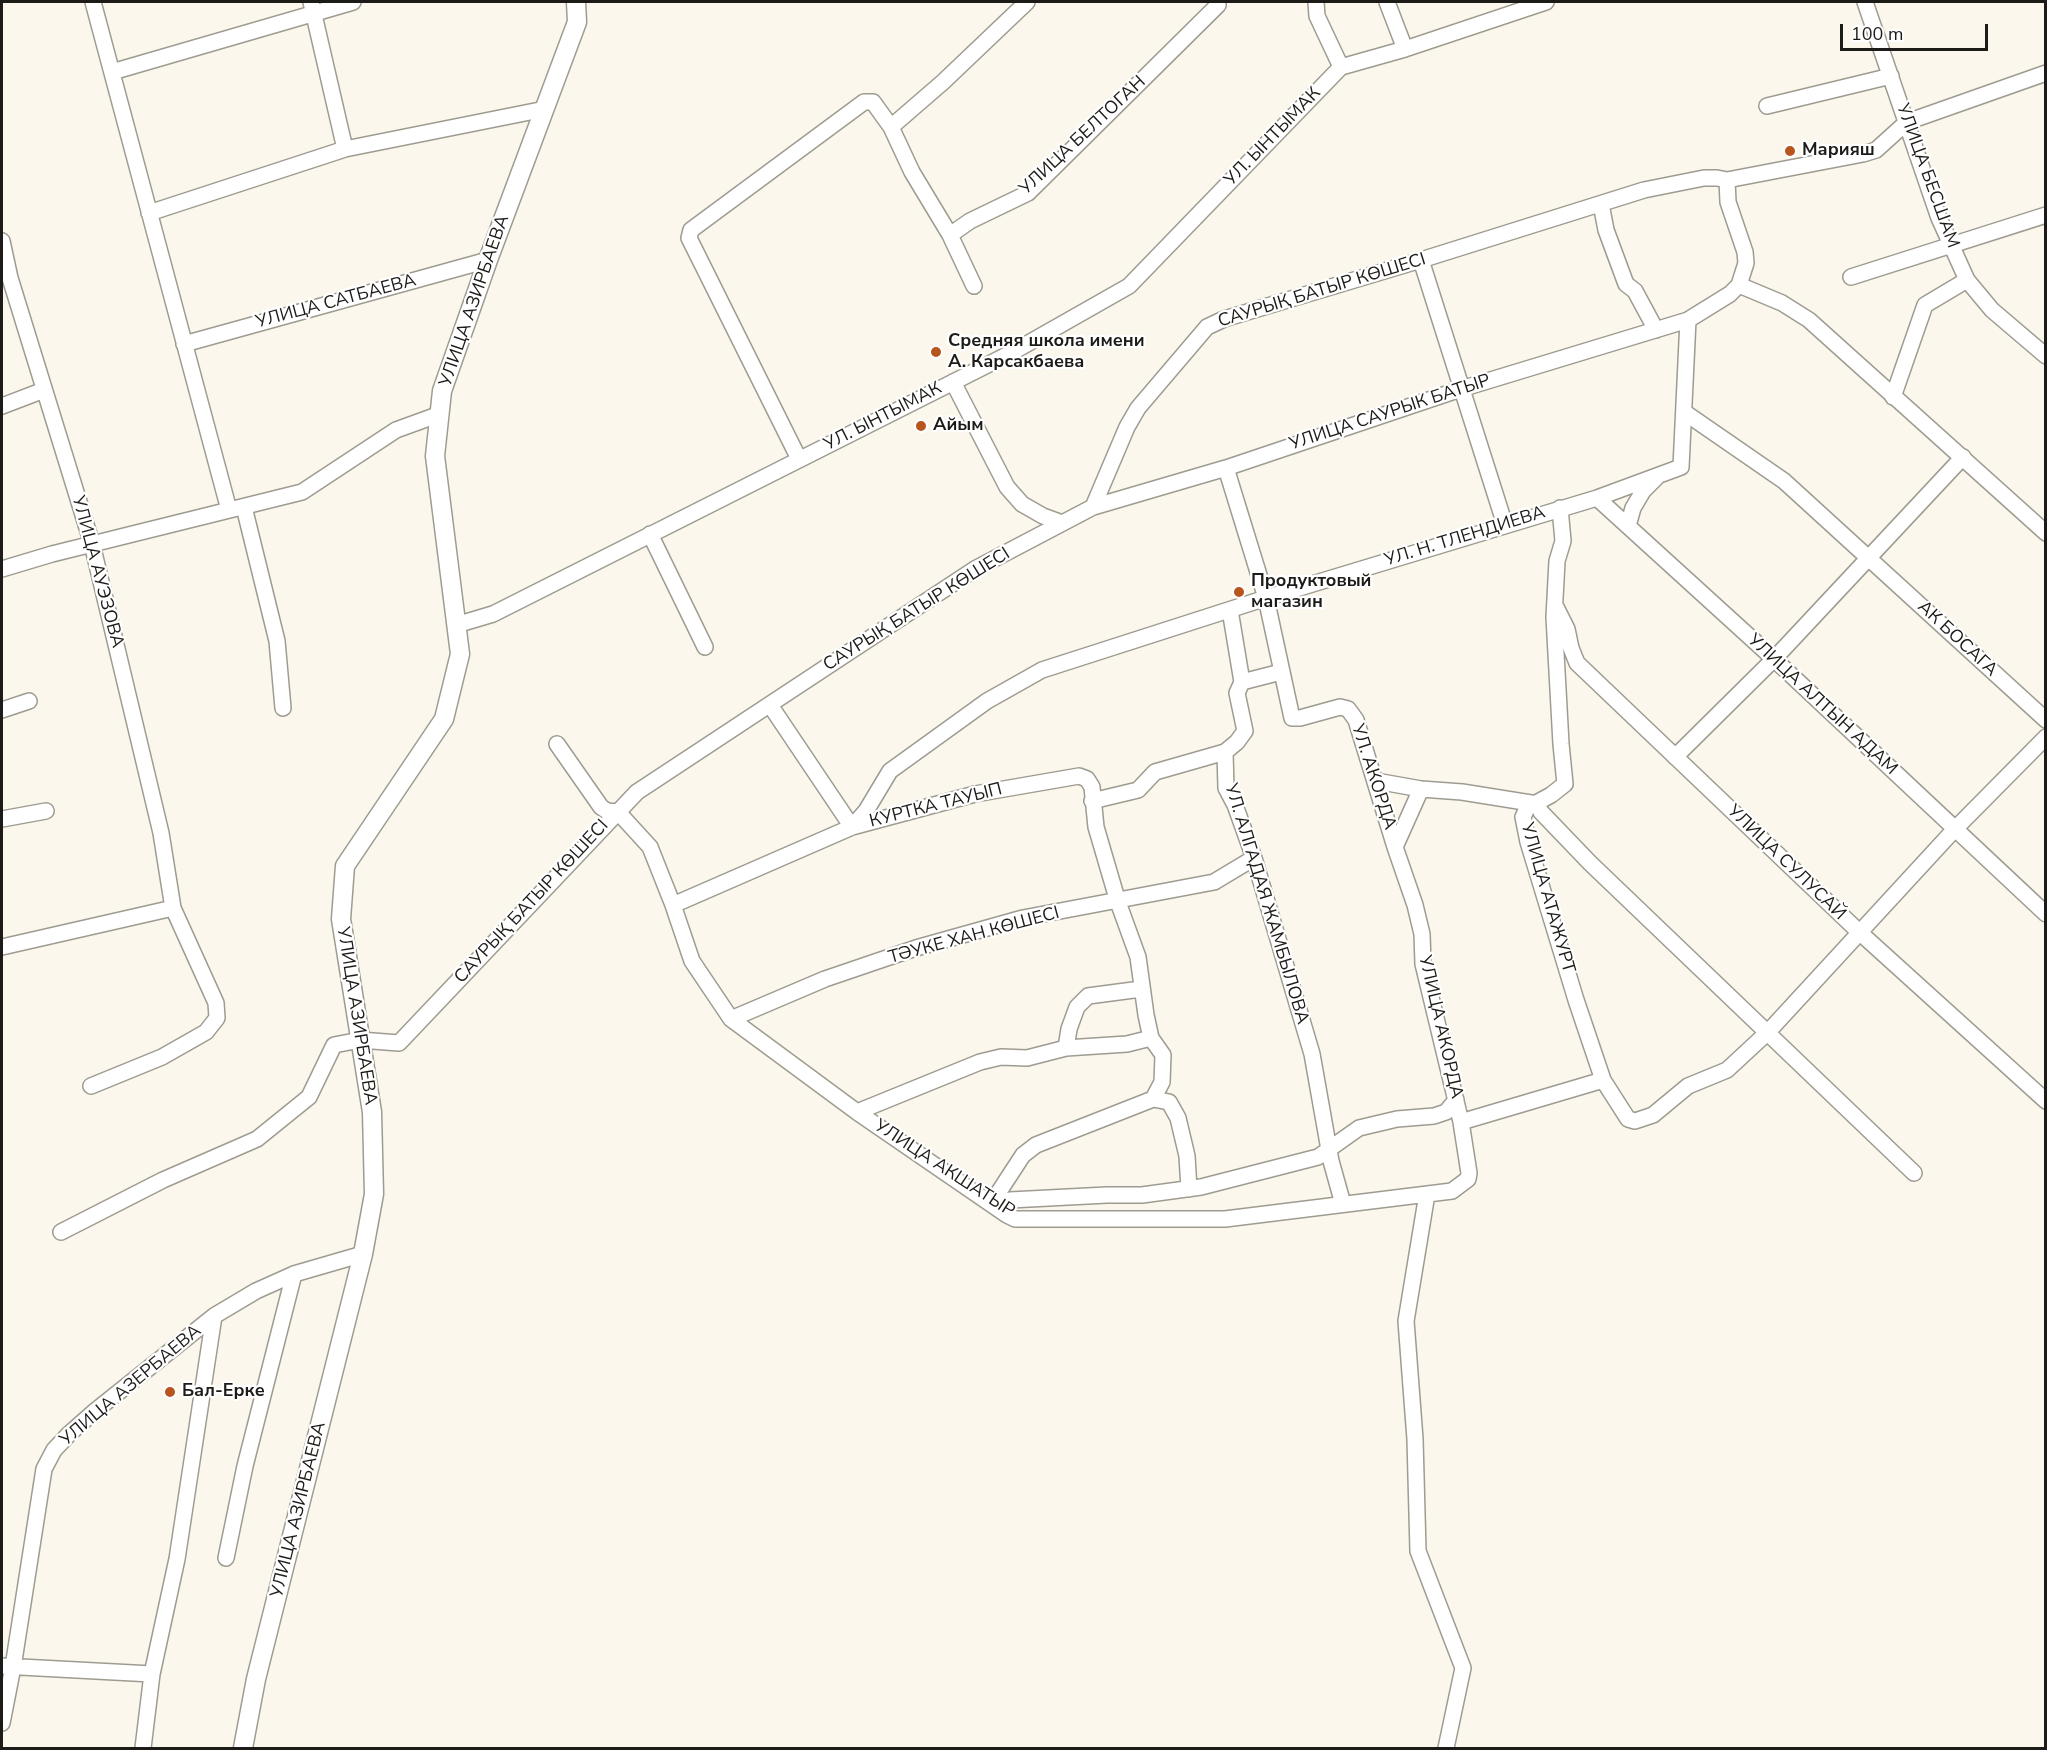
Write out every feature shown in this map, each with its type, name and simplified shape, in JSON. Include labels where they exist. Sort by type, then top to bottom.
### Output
[{"type":"main road","name":"УЛИЦА АЗИРБАЕВА","points":[[243,1749],[256,1679],[363,1254],[375,1194],[372,1112],[341,919],[345,866],[444,719],[459,654],[435,456],[442,391],[488,260],[577,22],[576,2]]},
{"type":"street","points":[[93,2],[184,344],[277,641],[283,708]]},
{"type":"street","points":[[112,72],[313,7],[353,2]]},
{"type":"street","points":[[891,126],[943,82],[1027,2]]},
{"type":"street","points":[[1316,2],[1317,16],[1341,67],[1405,49],[1546,2]]},
{"type":"street","points":[[1387,2],[1405,49]]},
{"type":"street","name":"УЛИЦА БЕСШАМ","points":[[1865,2],[1939,218],[1967,280],[1992,310],[2046,356]]},
{"type":"street","name":"УЛИЦА БЕЛТОГАН","points":[[950,235],[970,221],[1028,193],[1218,3]]},
{"type":"street","points":[[313,7],[345,149]]},
{"type":"street","name":"УЛ. ЫНТЫМАК","points":[[456,625],[493,614],[1011,353],[1129,286],[1341,67]]},
{"type":"street","name":"САУРЫҚ БАТЫР КӨШЕСІ","points":[[61,1232],[163,1180],[257,1138],[309,1097],[334,1045],[360,1040],[399,1043],[637,792],[975,570],[1093,507],[1127,427],[1138,408],[1207,327],[1224,319],[1644,190],[1704,178],[1727,180],[1863,154],[1876,150],[1907,122],[2046,73]]},
{"type":"street","points":[[1767,105],[1891,76]]},
{"type":"street","points":[[799,459],[689,238],[691,230],[864,102],[873,102],[891,126],[912,172],[950,235],[974,286]]},
{"type":"street","points":[[149,213],[345,149],[545,109]]},
{"type":"street","points":[[1727,180],[1728,202],[1745,252],[1746,263],[1738,285],[1782,303],[1809,320],[2046,533]]},
{"type":"street","points":[[1601,204],[1606,230],[1626,284],[1635,291],[1656,330]]},
{"type":"street","points":[[1851,278],[2046,215]]},
{"type":"street","name":"УЛИЦА АУЭЗОВА","points":[[2,241],[10,278],[92,544],[161,833],[173,908],[216,1003],[217,1018],[206,1032],[162,1057],[91,1086]]},
{"type":"street","name":"УЛИЦА САТБАЕВА","points":[[184,344],[488,260]]},
{"type":"street","points":[[1421,260],[1505,525]]},
{"type":"street","points":[[1893,397],[1925,305],[1967,280]]},
{"type":"street","name":"УЛИЦА САУРЫК БАТЫР","points":[[1093,507],[1226,468],[1461,389],[1688,320],[1730,294],[1738,285]]},
{"type":"street","points":[[1684,412],[1688,320]]},
{"type":"street","points":[[953,382],[1007,487],[1022,504],[1043,516],[1062,523]]},
{"type":"street","points":[[2,406],[44,390]]},
{"type":"street","name":"УЛ. Н. ТЛЕНДИЕВА","points":[[852,827],[866,811],[890,771],[987,701],[1042,670],[1266,598],[1597,498],[1682,467],[1684,412]]},
{"type":"street","name":"АК БОСАГА","points":[[1684,412],[1784,480],[2046,720]]},
{"type":"street","points":[[2,569],[92,544],[302,492],[396,430],[440,414]]},
{"type":"street","points":[[1675,757],[1774,659],[1963,457]]},
{"type":"street","name":"УЛ. АКОРДА","points":[[1226,468],[1266,598],[1292,718],[1340,707],[1348,709],[1356,720],[1395,847]]},
{"type":"street","points":[[1628,526],[1633,508],[1643,491],[1658,476]]},
{"type":"street","name":"УЛИЦА АЛТЫН АДАМ","points":[[1597,498],[1774,659],[2046,914]]},
{"type":"street","name":"УЛИЦА АТАЖУРТ","points":[[1560,508],[1563,541],[1557,561],[1554,604],[1560,732],[1565,784],[1537,804],[1527,808],[1523,817],[1528,842],[1576,1000],[1603,1080],[1628,1119],[1635,1121],[1653,1114],[1688,1086],[1727,1070],[1768,1032]]},
{"type":"street","points":[[650,534],[705,647]]},
{"type":"street","name":"УЛИЦА СУЛУСАЙ","points":[[1554,604],[1567,629],[1577,663],[1861,934],[2046,1101]]},
{"type":"street","points":[[1092,801],[1138,790],[1155,772],[1225,752],[1245,731],[1237,693],[1242,682],[1230,610]]},
{"type":"street","points":[[1242,682],[1281,672]]},
{"type":"street","points":[[2,710],[29,701]]},
{"type":"street","points":[[770,705],[852,827]]},
{"type":"street","points":[[1768,1032],[1861,934],[1954,830],[2046,737]]},
{"type":"street","name":"УЛИЦА АКШАТЫР","points":[[557,744],[601,807],[607,811],[618,812],[650,847],[692,962],[730,1019],[857,1112],[1015,1219],[1225,1219],[1452,1191],[1468,1179],[1469,1173]]},
{"type":"street","name":"УЛ. АЛГАДАЯ ЖАМБЫЛОВА","points":[[1225,752],[1226,788],[1254,858],[1312,1054],[1329,1150],[1343,1204]]},
{"type":"street","name":"КУРТКА ТАУЫП","points":[[673,905],[852,827],[975,794],[1078,776],[1087,779],[1092,787],[1096,827],[1118,902],[1138,957],[1141,989],[1151,1038],[1163,1055],[1162,1082],[1153,1099]]},
{"type":"street","points":[[1376,781],[1537,804],[1540,812],[1590,863],[1914,1173]]},
{"type":"street","points":[[1395,847],[1421,789]]},
{"type":"street","points":[[2,819],[46,811]]},
{"type":"street","name":"УЛИЦА АКОРДА","points":[[1395,847],[1419,919],[1423,964],[1461,1122],[1469,1173]]},
{"type":"street","name":"ТӘУКЕ ХАН КӨШЕСІ","points":[[730,1019],[825,979],[916,948],[1023,918],[1118,902],[1214,882],[1254,858]]},
{"type":"street","points":[[2,947],[173,908]]},
{"type":"street","points":[[1066,1048],[1069,1029],[1077,1007],[1088,996],[1141,989]]},
{"type":"street","points":[[857,1112],[980,1062],[1001,1057],[1027,1058],[1066,1048],[1127,1044],[1151,1038]]},
{"type":"street","points":[[1461,1122],[1603,1080]]},
{"type":"street","points":[[991,1204],[1023,1155],[1036,1145],[1153,1099],[1169,1102],[1178,1118],[1187,1156],[1189,1189]]},
{"type":"street","points":[[991,1204],[1010,1200],[1142,1195],[1189,1189],[1318,1157],[1359,1128],[1397,1119],[1434,1116],[1446,1112],[1456,1100]]},
{"type":"street","points":[[1427,1194],[1406,1321],[1415,1439],[1419,1551],[1463,1668],[1446,1749]]},
{"type":"street","name":"УЛИЦА АЗЕРБАЕВА","points":[[2,1723],[7,1666],[44,1469],[54,1450],[95,1411],[214,1316],[256,1291],[294,1274],[363,1254]]},
{"type":"street","points":[[226,1558],[245,1466],[294,1274]]},
{"type":"street","points":[[144,1749],[152,1674],[177,1559],[214,1316]]},
{"type":"street","points":[[7,1666],[152,1674]]},
{"type":"place","name":"Марияш","points":[[1790,151]]},
{"type":"place","name":"Средняя школа имени А. Карсакбаева","points":[[936,352]]},
{"type":"place","name":"Айым","points":[[921,426]]},
{"type":"place","name":"Продуктовый магазин","points":[[1239,592]]},
{"type":"place","name":"Бал-Ерке","points":[[170,1392]]}]
